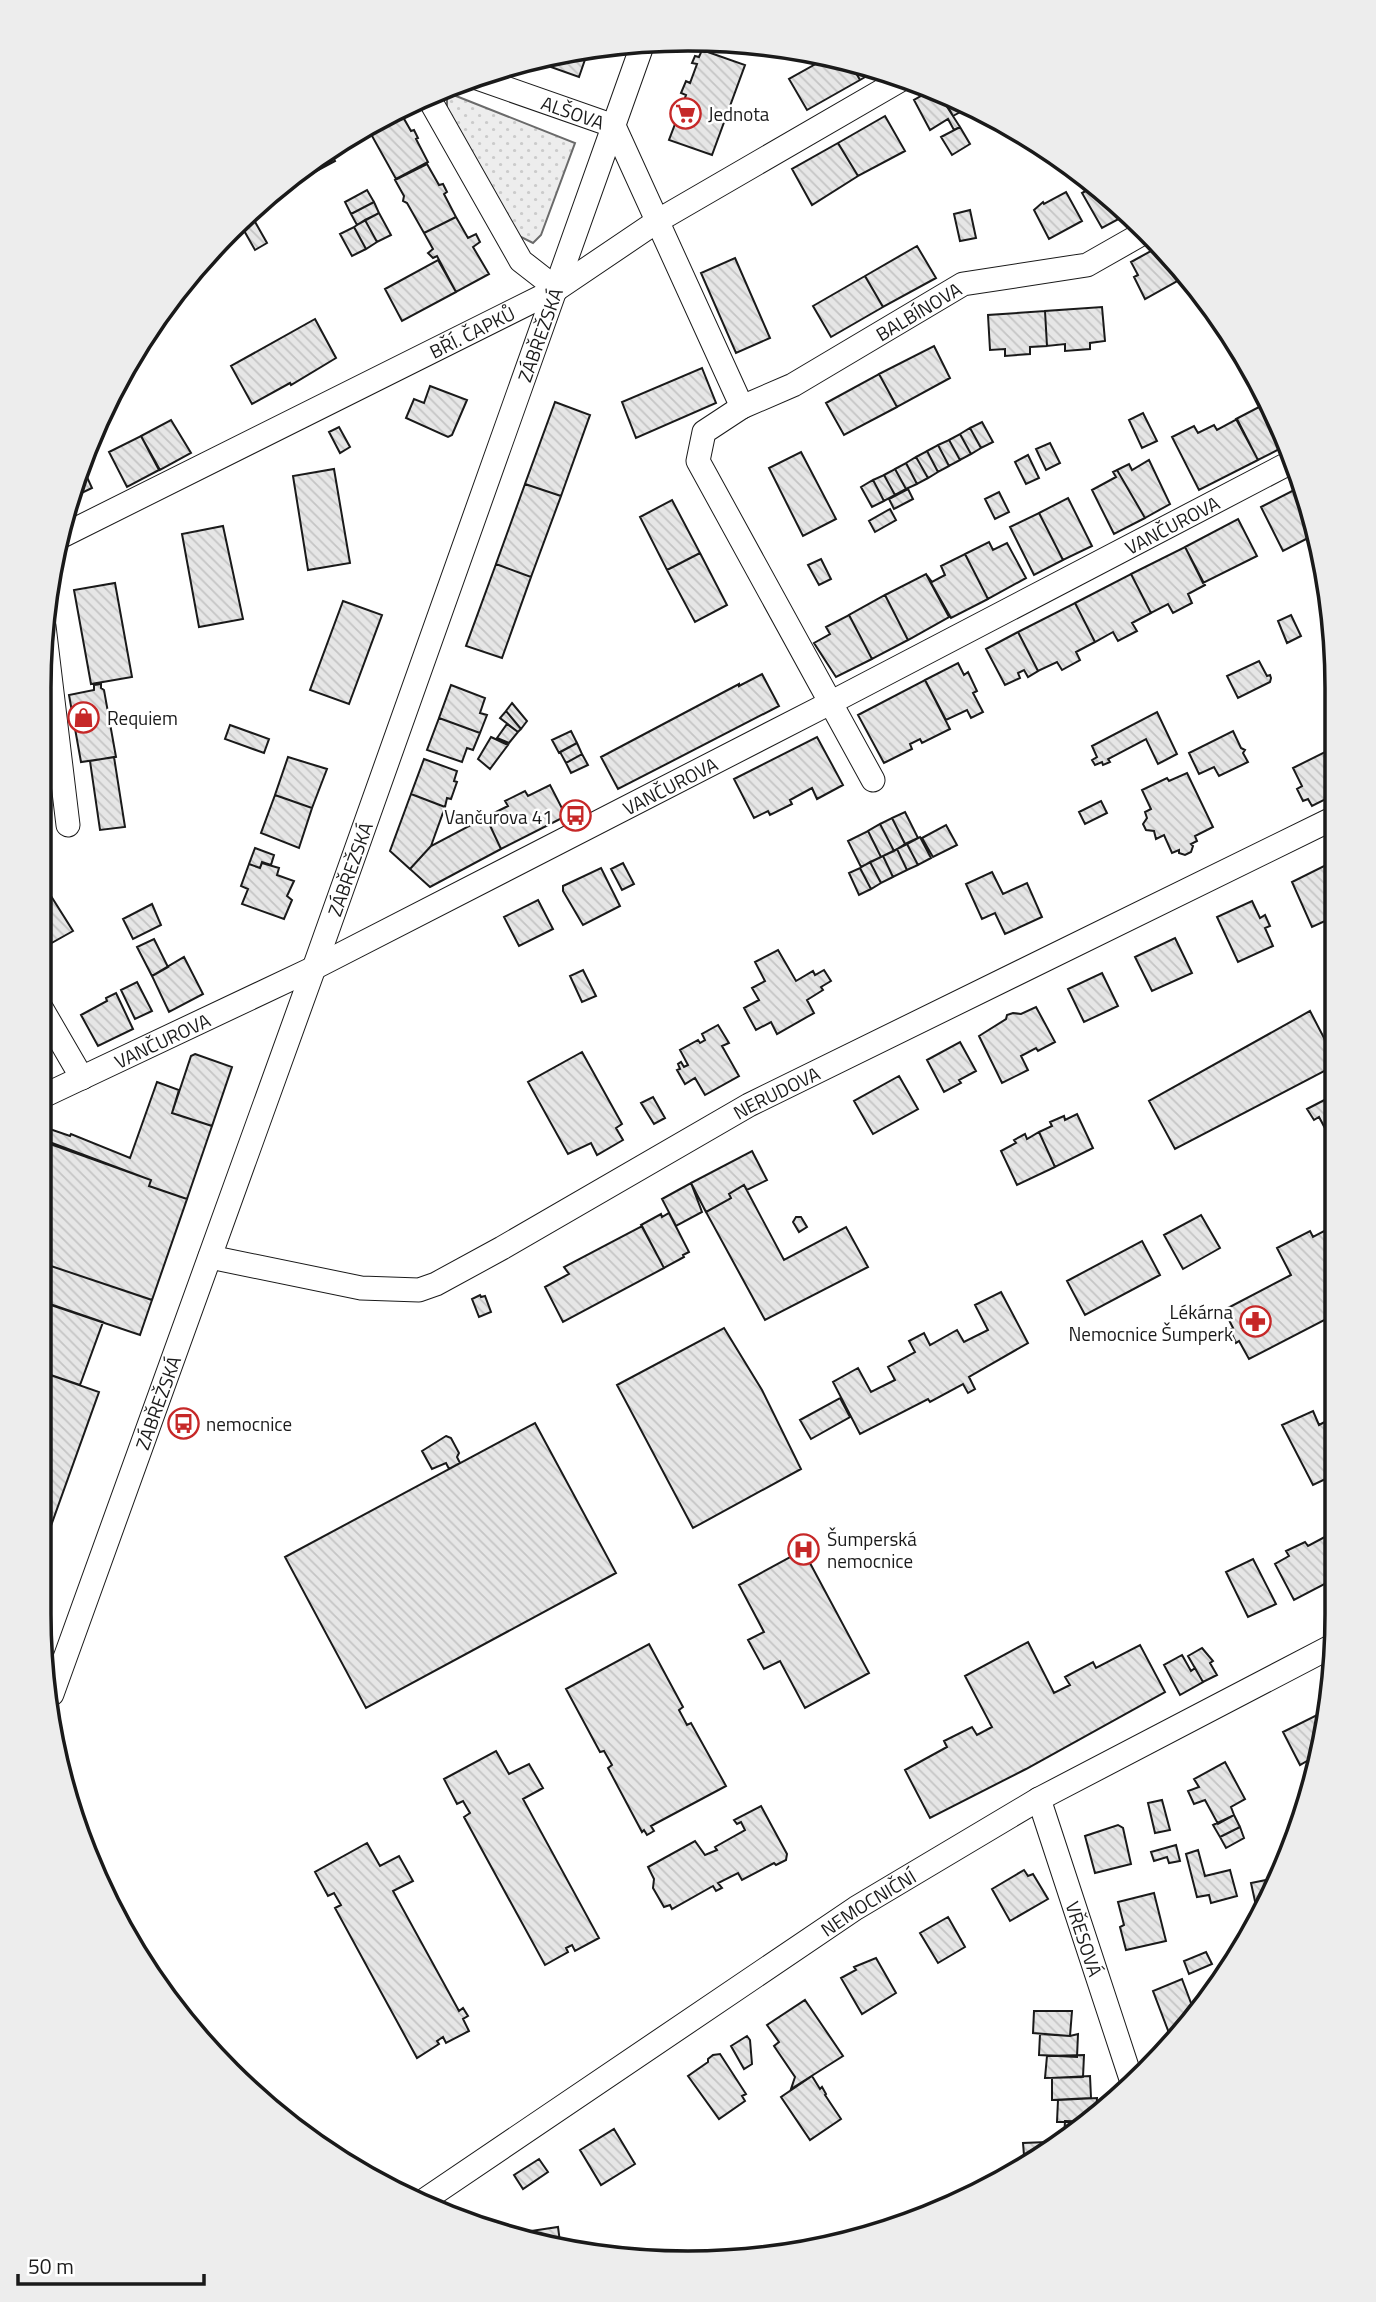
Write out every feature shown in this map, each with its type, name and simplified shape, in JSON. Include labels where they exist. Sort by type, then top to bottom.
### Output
[{"type":"street","name":"ZÁBŘEŽSKÁ","points":[[55,1686],[640,53]]},
{"type":"street","name":"ALŠOVA","points":[[490,83],[614,126],[659,220]]},
{"type":"street","name":"BŘÍ. ČAPKŮ","points":[[70,532],[557,289],[659,220],[892,85]]},
{"type":"street","points":[[432,104],[521,261],[557,289]]},
{"type":"street","points":[[659,220],[743,407]]},
{"type":"street","name":"BALBÍNOVA","points":[[873,780],[698,461],[704,432],[743,407],[793,385],[962,284],[1087,265],[1138,236]]},
{"type":"street","name":"VANČUROVA","points":[[51,1092],[314,968],[830,703],[1285,465]]},
{"type":"street","points":[[51,685],[68,825]]},
{"type":"street","name":"NERUDOVA","points":[[210,1257],[361,1288],[419,1290],[436,1284],[749,1105],[1325,822]]},
{"type":"street","points":[[51,1025],[82,1078]]},
{"type":"street","name":"NEMOCNIČNÍ","points":[[430,2197],[856,1908],[1039,1799],[1324,1650]]},
{"type":"street","name":"VŘESOVÁ","points":[[1039,1799],[1129,2074]]},
{"type":"shaded area","points":[[454,95],[575,143],[541,235],[533,243],[515,234],[447,115],[447,98]]},
{"type":"building","points":[[701,51],[706,51],[745,65],[712,155],[669,140],[686,95],[681,93],[686,81],[690,83],[697,64],[692,63],[695,56],[699,57]]},
{"type":"building","points":[[585,59],[579,77],[549,66]]},
{"type":"building","points":[[816,64],[856,73],[860,80],[807,110],[789,79]]},
{"type":"building","points":[[922,95],[946,105],[960,127],[954,130],[948,119],[930,130],[914,100]]},
{"type":"building","points":[[947,106],[961,112],[953,116]]},
{"type":"building","points":[[885,116],[905,151],[858,176],[838,143]]},
{"type":"building","points":[[403,117],[411,131],[414,130],[428,162],[396,179],[371,135]]},
{"type":"building","points":[[960,127],[970,144],[952,155],[941,137]]},
{"type":"building","points":[[838,143],[858,176],[812,205],[792,169]]},
{"type":"building","points":[[334,158],[335,161],[313,173]]},
{"type":"building","points":[[427,164],[439,185],[443,184],[447,192],[444,194],[456,217],[424,233],[407,203],[403,201],[404,196],[395,180]]},
{"type":"building","points":[[367,190],[374,202],[351,214],[345,202]]},
{"type":"building","points":[[1086,191],[1119,219],[1102,228],[1082,193]]},
{"type":"building","points":[[1066,192],[1082,221],[1049,239],[1034,210],[1043,202],[1044,204]]},
{"type":"building","points":[[374,202],[379,213],[357,225],[351,214]]},
{"type":"building","points":[[970,210],[976,238],[960,241],[954,214]]},
{"type":"building","points":[[379,213],[391,235],[377,242],[365,220]]},
{"type":"building","points":[[456,217],[468,238],[476,234],[480,242],[473,247],[489,274],[456,292],[437,256],[433,258],[428,253],[433,249],[424,233]]},
{"type":"building","points":[[365,220],[377,242],[366,249],[354,227]]},
{"type":"building","points":[[255,221],[267,243],[255,250],[244,231]]},
{"type":"building","points":[[354,227],[366,249],[352,256],[340,234]]},
{"type":"building","points":[[917,246],[936,278],[883,307],[865,276]]},
{"type":"building","points":[[1151,251],[1178,281],[1145,299],[1134,277],[1138,275],[1131,262]]},
{"type":"building","points":[[735,258],[770,338],[736,353],[701,273]]},
{"type":"building","points":[[438,260],[456,292],[402,321],[385,289]]},
{"type":"building","points":[[865,276],[883,307],[831,337],[813,306]]},
{"type":"building","points":[[1102,307],[1105,341],[1090,343],[1090,349],[1065,351],[1065,344],[1047,346],[1045,311]]},
{"type":"building","points":[[1045,311],[1047,346],[1030,347],[1030,354],[1005,356],[1005,349],[990,350],[988,315]]},
{"type":"building","points":[[315,319],[336,358],[252,404],[231,366]]},
{"type":"building","points":[[934,346],[950,378],[897,407],[879,374]]},
{"type":"building","points":[[702,368],[716,403],[636,438],[622,402]]},
{"type":"building","points":[[879,374],[897,407],[844,435],[826,403]]},
{"type":"building","points":[[430,386],[467,400],[452,435],[448,437],[406,418],[414,399],[424,403]]},
{"type":"building","points":[[555,402],[590,415],[561,496],[525,484]]},
{"type":"building","points":[[1260,406],[1279,449],[1258,460],[1236,419]]},
{"type":"building","points":[[1143,413],[1157,441],[1142,448],[1129,420]]},
{"type":"building","points":[[1237,419],[1258,460],[1199,490],[1172,437],[1194,426],[1198,433],[1214,425],[1217,430]]},
{"type":"building","points":[[171,420],[191,453],[160,470],[141,436]]},
{"type":"building","points":[[982,422],[993,442],[981,448],[970,428]]},
{"type":"building","points":[[339,427],[350,447],[340,453],[329,432]]},
{"type":"building","points":[[970,428],[981,448],[971,454],[960,434]]},
{"type":"building","points":[[960,434],[971,454],[960,460],[949,440]]},
{"type":"building","points":[[141,436],[159,470],[127,487],[109,452]]},
{"type":"building","points":[[949,440],[960,460],[949,466],[938,445]]},
{"type":"building","points":[[1050,443],[1060,463],[1046,470],[1036,449]]},
{"type":"building","points":[[938,445],[949,466],[938,472],[927,451]]},
{"type":"building","points":[[927,451],[938,472],[928,478],[916,457]]},
{"type":"building","points":[[801,452],[836,519],[803,536],[769,468]]},
{"type":"building","points":[[1028,455],[1039,478],[1026,484],[1015,462]]},
{"type":"building","points":[[916,457],[928,478],[917,484],[906,463]]},
{"type":"building","points":[[1149,460],[1170,504],[1145,518],[1117,470],[1129,464],[1132,470]]},
{"type":"building","points":[[906,463],[917,484],[906,489],[895,469]]},
{"type":"building","points":[[334,469],[350,563],[308,570],[293,476]]},
{"type":"building","points":[[895,469],[906,489],[895,495],[884,475]]},
{"type":"building","points":[[1117,470],[1145,518],[1114,534],[1092,490],[1116,477],[1113,472]]},
{"type":"building","points":[[884,475],[895,495],[884,501],[873,480]]},
{"type":"building","points":[[87,477],[92,488],[82,493]]},
{"type":"building","points":[[873,480],[884,501],[872,507],[861,487]]},
{"type":"building","points":[[525,484],[561,496],[531,577],[496,564]]},
{"type":"building","points":[[908,489],[913,499],[894,509],[889,499]]},
{"type":"building","points":[[1293,490],[1307,538],[1283,551],[1261,507]]},
{"type":"building","points":[[999,492],[1009,512],[995,519],[985,499]]},
{"type":"building","points":[[1068,498],[1092,546],[1063,560],[1039,513]]},
{"type":"building","points":[[672,500],[700,553],[667,570],[640,517]]},
{"type":"building","points":[[890,509],[896,520],[875,532],[869,521]]},
{"type":"building","points":[[1039,513],[1063,560],[1034,575],[1010,527]]},
{"type":"building","points":[[1238,519],[1257,556],[1203,583],[1185,547]]},
{"type":"building","points":[[223,526],[243,619],[199,627],[182,534]]},
{"type":"building","points":[[989,542],[993,550],[1007,543],[1026,578],[988,599],[965,554]]},
{"type":"building","points":[[1185,547],[1205,585],[1188,594],[1192,603],[1173,613],[1168,604],[1151,613],[1131,574]]},
{"type":"building","points":[[700,553],[727,605],[695,622],[667,570]]},
{"type":"building","points":[[965,554],[988,599],[951,618],[926,574],[932,582],[945,575],[941,566]]},
{"type":"building","points":[[821,559],[831,579],[819,585],[808,565]]},
{"type":"building","points":[[496,564],[531,577],[502,658],[466,646]]},
{"type":"building","points":[[926,574],[949,617],[908,640],[885,595]]},
{"type":"building","points":[[1131,574],[1151,613],[1132,623],[1137,631],[1118,641],[1113,632],[1095,642],[1075,603]]},
{"type":"building","points":[[115,583],[132,677],[91,684],[74,590]]},
{"type":"building","points":[[885,595],[908,640],[872,659],[849,615]]},
{"type":"building","points":[[343,601],[382,615],[349,704],[310,690]]},
{"type":"building","points":[[1075,603],[1095,642],[1076,652],[1080,660],[1062,670],[1057,662],[1038,671],[1018,632]]},
{"type":"building","points":[[849,615],[872,659],[836,677],[814,643],[830,634],[826,627]]},
{"type":"building","points":[[1291,615],[1301,636],[1287,643],[1278,621]]},
{"type":"building","points":[[1018,632],[1038,671],[1028,677],[1024,670],[1018,673],[1020,678],[1005,685],[986,649]]},
{"type":"building","points":[[1259,661],[1267,676],[1270,675],[1270,682],[1238,698],[1227,676]]},
{"type":"building","points":[[958,663],[964,675],[968,672],[977,691],[973,693],[983,712],[971,718],[967,710],[946,720],[925,680]]},
{"type":"building","points":[[762,674],[779,706],[618,789],[601,757]]},
{"type":"building","points":[[925,680],[950,729],[922,743],[920,739],[910,744],[912,749],[884,763],[858,715]]},
{"type":"building","points":[[101,684],[116,757],[81,762],[69,695],[94,690],[94,685]]},
{"type":"building","points":[[451,685],[485,698],[480,713],[487,715],[480,733],[439,718]]},
{"type":"building","points":[[512,703],[527,721],[521,729],[506,711]]},
{"type":"building","points":[[506,711],[521,729],[518,732],[500,718]]},
{"type":"building","points":[[1157,712],[1177,754],[1158,764],[1146,739],[1108,759],[1110,762],[1095,765],[1092,760],[1097,757],[1092,746]]},
{"type":"building","points":[[439,718],[480,733],[473,750],[467,748],[462,762],[427,750]]},
{"type":"building","points":[[507,724],[518,732],[509,743],[497,738]]},
{"type":"building","points":[[230,725],[269,739],[264,753],[225,739]]},
{"type":"building","points":[[571,731],[577,743],[559,753],[552,740]]},
{"type":"building","points":[[1233,731],[1241,748],[1245,750],[1243,753],[1248,762],[1219,776],[1214,767],[1199,774],[1189,753]]},
{"type":"building","points":[[491,737],[508,745],[490,769],[478,759]]},
{"type":"building","points":[[817,737],[843,785],[817,799],[812,788],[790,800],[792,804],[770,815],[768,811],[754,818],[734,779]]},
{"type":"building","points":[[577,743],[582,754],[566,763],[560,752]]},
{"type":"building","points":[[1325,752],[1325,800],[1312,806],[1308,799],[1303,801],[1297,789],[1302,786],[1293,768]]},
{"type":"building","points":[[582,754],[588,765],[571,773],[566,763]]},
{"type":"building","points":[[114,757],[125,827],[100,830],[90,761]]},
{"type":"building","points":[[288,757],[327,769],[312,808],[275,795]]},
{"type":"building","points":[[424,759],[457,771],[454,781],[457,782],[445,807],[411,794]]},
{"type":"building","points":[[1187,773],[1213,827],[1195,836],[1197,841],[1191,844],[1191,852],[1185,855],[1179,853],[1179,850],[1172,853],[1164,835],[1156,839],[1154,831],[1146,830],[1143,824],[1147,818],[1145,812],[1151,809],[1142,790],[1167,778],[1169,781]]},
{"type":"building","points":[[550,785],[566,816],[501,849],[486,817],[508,806],[505,801],[525,791],[528,796]]},
{"type":"building","points":[[411,794],[445,807],[431,846],[410,869],[390,851]]},
{"type":"building","points":[[275,795],[312,808],[299,848],[261,833]]},
{"type":"building","points":[[1101,801],[1107,813],[1085,824],[1079,812]]},
{"type":"building","points":[[905,812],[918,838],[905,844],[892,818]]},
{"type":"building","points":[[486,817],[501,849],[430,887],[410,869],[431,846]]},
{"type":"building","points":[[892,818],[905,844],[894,851],[880,824]]},
{"type":"building","points":[[880,824],[894,851],[881,857],[868,831]]},
{"type":"building","points":[[946,825],[957,845],[933,857],[922,838]]},
{"type":"building","points":[[868,831],[881,857],[861,867],[848,841]]},
{"type":"building","points":[[920,837],[931,858],[918,865],[907,844]]},
{"type":"building","points":[[907,844],[918,865],[907,870],[897,849]]},
{"type":"building","points":[[255,848],[274,855],[271,865],[262,862],[260,868],[249,864]]},
{"type":"building","points":[[897,849],[907,870],[893,877],[883,856]]},
{"type":"building","points":[[883,856],[893,877],[881,883],[870,862]]},
{"type":"building","points":[[870,862],[881,883],[871,889],[860,868]]},
{"type":"building","points":[[262,863],[279,868],[277,875],[294,881],[287,896],[292,900],[284,919],[242,904],[248,889],[241,886],[249,864],[260,868]]},
{"type":"building","points":[[623,863],[634,884],[622,890],[611,869]]},
{"type":"building","points":[[1325,866],[1325,921],[1312,927],[1292,882]]},
{"type":"building","points":[[601,868],[620,906],[583,925],[563,891],[563,886]]},
{"type":"building","points":[[860,868],[871,889],[859,895],[849,873]]},
{"type":"building","points":[[992,872],[1003,894],[1027,883],[1042,917],[1005,934],[995,913],[982,919],[966,884]]},
{"type":"building","points":[[51,896],[73,931],[51,943]]},
{"type":"building","points":[[538,900],[553,929],[519,946],[504,917]]},
{"type":"building","points":[[1252,901],[1260,918],[1265,915],[1270,926],[1265,928],[1273,946],[1238,962],[1217,917]]},
{"type":"building","points":[[152,904],[161,925],[133,939],[123,919]]},
{"type":"building","points":[[1175,938],[1192,973],[1152,991],[1135,957]]},
{"type":"building","points":[[154,939],[168,967],[152,976],[137,947]]},
{"type":"building","points":[[778,950],[796,981],[813,971],[815,975],[824,970],[831,981],[807,1000],[814,1013],[777,1034],[771,1022],[756,1030],[744,1008],[759,1000],[752,988],[765,981],[755,962]]},
{"type":"building","points":[[184,957],[203,994],[169,1012],[152,976]]},
{"type":"building","points":[[583,970],[596,996],[582,1002],[570,976]]},
{"type":"building","points":[[1102,973],[1118,1006],[1084,1022],[1068,989]]},
{"type":"building","points":[[137,982],[152,1011],[135,1019],[121,990]]},
{"type":"building","points":[[116,993],[133,1029],[98,1046],[81,1015]]},
{"type":"building","points":[[1036,1007],[1055,1042],[1021,1056],[1028,1070],[1002,1083],[979,1036],[1006,1019],[1007,1015],[1021,1014]]},
{"type":"building","points":[[1310,1011],[1325,1040],[1325,1071],[1175,1149],[1149,1101]]},
{"type":"building","points":[[718,1025],[729,1043],[722,1046],[739,1076],[705,1095],[695,1078],[685,1084],[677,1070],[680,1069],[678,1064],[681,1062],[684,1067],[688,1065],[680,1050],[698,1040],[700,1043],[705,1040],[702,1034]]},
{"type":"building","points":[[960,1042],[976,1071],[944,1092],[927,1060]]},
{"type":"building","points":[[582,1052],[622,1124],[616,1128],[623,1140],[597,1155],[591,1143],[568,1154],[528,1082]]},
{"type":"building","points":[[195,1054],[232,1067],[212,1126],[172,1113],[191,1056]]},
{"type":"building","points":[[899,1076],[918,1109],[873,1134],[854,1101]]},
{"type":"building","points":[[157,1082],[179,1090],[172,1113],[212,1126],[187,1199],[149,1186],[151,1180],[51,1143],[51,1129],[70,1136],[71,1134],[130,1158]]},
{"type":"building","points":[[653,1097],[665,1118],[654,1124],[641,1103]]},
{"type":"building","points":[[1325,1100],[1325,1128],[1319,1117],[1314,1120],[1307,1109]]},
{"type":"building","points":[[1077,1114],[1093,1148],[1055,1167],[1039,1132],[1052,1126],[1050,1122],[1064,1116],[1065,1120]]},
{"type":"building","points":[[1039,1132],[1055,1167],[1017,1185],[1001,1151],[1016,1143],[1014,1140],[1025,1134],[1027,1139]]},
{"type":"building","points":[[51,1144],[151,1180],[149,1186],[187,1199],[152,1300],[51,1266]]},
{"type":"building","points":[[752,1151],[767,1180],[747,1190],[744,1185],[729,1194],[731,1198],[706,1212],[691,1183]]},
{"type":"building","points":[[691,1183],[702,1212],[676,1226],[662,1199]]},
{"type":"building","points":[[744,1185],[784,1260],[846,1227],[868,1267],[765,1320],[706,1212],[731,1198],[729,1194]]},
{"type":"building","points":[[669,1213],[689,1252],[664,1268],[641,1225],[661,1214],[662,1217]]},
{"type":"building","points":[[1201,1215],[1220,1248],[1183,1269],[1164,1235]]},
{"type":"building","points":[[796,1217],[801,1217],[807,1227],[799,1232],[793,1222]]},
{"type":"building","points":[[642,1226],[664,1268],[563,1322],[545,1287],[569,1274],[564,1267]]},
{"type":"building","points":[[1310,1231],[1313,1237],[1324,1231],[1325,1320],[1249,1359],[1239,1341],[1236,1343],[1230,1330],[1233,1328],[1224,1310],[1291,1275],[1277,1248]]},
{"type":"building","points":[[1142,1241],[1160,1275],[1085,1315],[1067,1281]]},
{"type":"building","points":[[51,1266],[152,1300],[140,1335],[51,1305]]},
{"type":"building","points":[[1001,1292],[1028,1343],[969,1377],[975,1389],[968,1393],[963,1384],[860,1434],[833,1382],[858,1368],[871,1392],[895,1380],[888,1367],[915,1352],[909,1341],[924,1333],[930,1345],[957,1330],[964,1342],[988,1330],[975,1305]]},
{"type":"building","points":[[485,1296],[491,1312],[479,1317],[472,1299]]},
{"type":"building","points":[[51,1304],[103,1322],[80,1385],[51,1375]]},
{"type":"building","points":[[724,1328],[762,1390],[801,1469],[693,1528],[617,1385]]},
{"type":"building","points":[[51,1375],[99,1392],[51,1526]]},
{"type":"building","points":[[840,1398],[850,1417],[811,1439],[800,1420]]},
{"type":"building","points":[[1313,1411],[1319,1425],[1325,1422],[1325,1479],[1313,1485],[1282,1425]]},
{"type":"building","points":[[535,1423],[616,1573],[366,1708],[285,1557]]},
{"type":"building","points":[[446,1436],[451,1438],[459,1453],[457,1457],[460,1463],[449,1469],[446,1463],[432,1469],[422,1451]]},
{"type":"building","points":[[1325,1537],[1325,1584],[1294,1600],[1275,1564],[1289,1556],[1286,1551],[1305,1542],[1308,1546]]},
{"type":"building","points":[[803,1550],[869,1673],[805,1708],[780,1661],[764,1669],[748,1640],[764,1632],[739,1585]]},
{"type":"building","points":[[1253,1559],[1276,1604],[1248,1617],[1226,1572]]},
{"type":"building","points":[[1028,1642],[1054,1693],[1070,1685],[1065,1677],[1093,1662],[1096,1668],[1140,1645],[1165,1692],[1026,1769],[930,1818],[905,1770],[947,1747],[944,1741],[972,1727],[977,1735],[992,1727],[965,1676]]},
{"type":"building","points":[[649,1644],[683,1707],[679,1710],[687,1725],[691,1723],[726,1786],[651,1826],[654,1831],[647,1835],[644,1830],[642,1832],[608,1768],[612,1765],[604,1751],[600,1752],[566,1689]]},
{"type":"building","points":[[1202,1648],[1213,1661],[1210,1663],[1217,1675],[1203,1682],[1188,1656]]},
{"type":"building","points":[[1182,1655],[1191,1671],[1195,1668],[1203,1682],[1180,1695],[1164,1665]]},
{"type":"building","points":[[1317,1715],[1308,1760],[1300,1765],[1283,1732]]},
{"type":"building","points":[[496,1751],[509,1774],[529,1764],[543,1788],[523,1799],[599,1938],[575,1951],[572,1945],[566,1948],[568,1952],[545,1965],[464,1817],[470,1813],[463,1801],[457,1804],[444,1779]]},
{"type":"building","points":[[1225,1762],[1245,1799],[1231,1807],[1234,1815],[1218,1824],[1205,1800],[1194,1804],[1188,1791],[1199,1787],[1194,1779]]},
{"type":"building","points":[[1162,1800],[1170,1830],[1155,1833],[1148,1803]]},
{"type":"building","points":[[761,1806],[787,1854],[786,1860],[776,1865],[774,1863],[742,1880],[738,1873],[718,1883],[722,1888],[716,1891],[713,1886],[672,1909],[670,1905],[664,1907],[653,1888],[654,1879],[648,1867],[695,1841],[705,1855],[717,1850],[715,1847],[745,1830],[741,1822],[737,1824],[734,1820]]},
{"type":"building","points":[[1234,1815],[1240,1827],[1220,1837],[1213,1825]]},
{"type":"building","points":[[1118,1825],[1123,1828],[1131,1864],[1095,1873],[1085,1836]]},
{"type":"building","points":[[1240,1827],[1244,1838],[1226,1848],[1220,1837]]},
{"type":"building","points":[[367,1843],[380,1866],[399,1856],[413,1881],[393,1891],[459,2011],[463,2008],[468,2016],[463,2019],[469,2031],[446,2043],[443,2037],[437,2041],[439,2044],[417,2058],[335,1908],[341,1905],[334,1893],[328,1896],[315,1872]]},
{"type":"building","points":[[1176,1845],[1180,1861],[1169,1863],[1167,1857],[1154,1861],[1151,1852]]},
{"type":"building","points":[[1198,1850],[1205,1876],[1230,1870],[1237,1896],[1211,1903],[1209,1895],[1197,1897],[1186,1854]]},
{"type":"building","points":[[1024,1870],[1028,1876],[1033,1874],[1048,1899],[1010,1921],[992,1889]]},
{"type":"building","points":[[1267,1880],[1256,1904],[1251,1883]]},
{"type":"building","points":[[1154,1893],[1166,1941],[1126,1950],[1120,1927],[1124,1925],[1118,1902]]},
{"type":"building","points":[[948,1917],[965,1947],[938,1963],[920,1933]]},
{"type":"building","points":[[1206,1952],[1212,1964],[1189,1974],[1184,1961]]},
{"type":"building","points":[[876,1958],[896,1993],[862,2014],[841,1978],[856,1970],[854,1967]]},
{"type":"building","points":[[1182,1979],[1192,2005],[1169,2032],[1153,1991]]},
{"type":"building","points":[[805,2000],[843,2056],[791,2089],[795,2077],[774,2046],[779,2042],[767,2025]]},
{"type":"building","points":[[1034,2011],[1072,2011],[1070,2036],[1033,2033]]},
{"type":"building","points":[[1040,2034],[1078,2034],[1077,2057],[1039,2055]]},
{"type":"building","points":[[747,2036],[750,2040],[752,2064],[744,2069],[731,2046]]},
{"type":"building","points":[[720,2054],[746,2094],[742,2096],[745,2101],[719,2119],[688,2076],[708,2062],[713,2055]]},
{"type":"building","points":[[1084,2055],[1083,2077],[1045,2078],[1047,2056]]},
{"type":"building","points":[[812,2076],[820,2089],[822,2087],[841,2119],[810,2140],[781,2097]]},
{"type":"building","points":[[1090,2076],[1091,2098],[1052,2100],[1052,2078]]},
{"type":"building","points":[[1097,2098],[1097,2102],[1073,2122],[1057,2122],[1058,2100]]},
{"type":"building","points":[[1065,2121],[1074,2121],[1065,2128]]},
{"type":"building","points":[[614,2129],[635,2164],[601,2185],[580,2150]]},
{"type":"building","points":[[1045,2142],[1024,2155],[1023,2143]]},
{"type":"building","points":[[539,2159],[548,2172],[523,2189],[514,2175]]},
{"type":"building","points":[[558,2227],[559,2238],[529,2231]]},
{"type":"place","name":"Jednota","points":[[685,113]]},
{"type":"place","name":"Requiem","points":[[84,717]]},
{"type":"place","name":"Vančurova 41","points":[[576,816]]},
{"type":"place","name":"Lékárna Nemocnice Šumperk","points":[[1256,1322]]},
{"type":"place","name":"nemocnice","points":[[183,1423]]},
{"type":"place","name":"Šumperská nemocnice","points":[[804,1549]]}]
